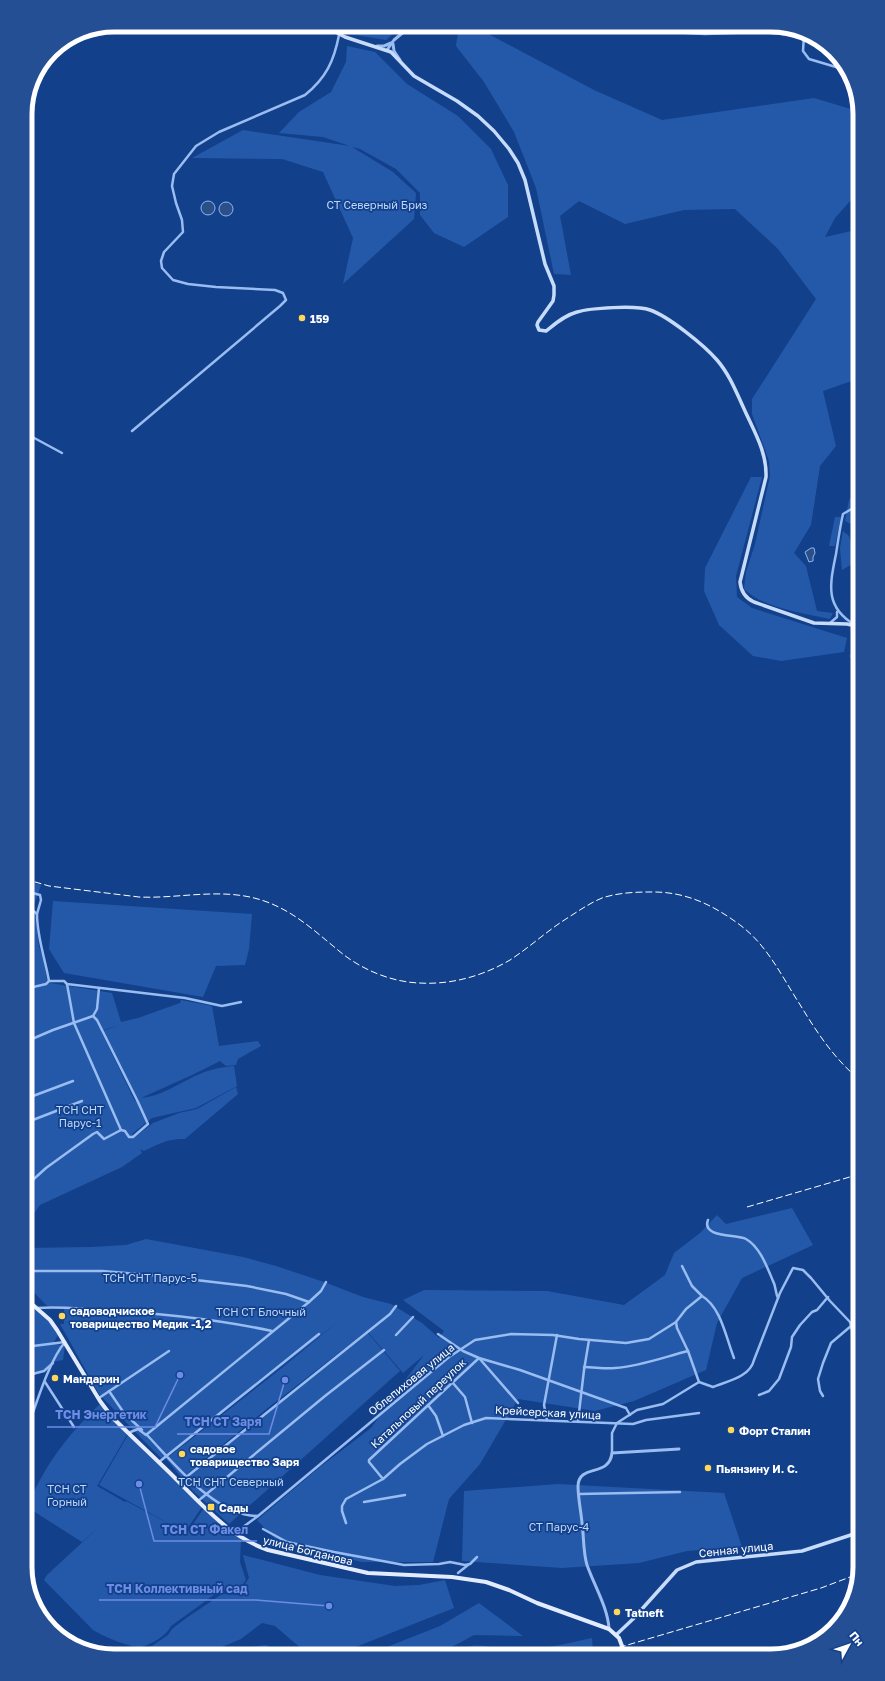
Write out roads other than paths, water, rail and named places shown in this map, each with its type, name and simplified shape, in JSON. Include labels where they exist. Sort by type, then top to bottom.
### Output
[{"type":"main road","points":[[334,32],[339,35],[387,50],[401,61],[418,78],[457,101],[478,116],[502,140],[518,163],[525,180],[545,264],[554,286],[553,300],[538,322],[537,326],[539,330],[546,331],[560,321],[577,312],[629,308],[648,309],[669,320],[717,360],[729,379],[762,447],[766,468],[766,477],[740,582],[741,590],[749,600],[814,623],[853,626]]},
{"type":"main road","name":"улица Богданова","points":[[32,1304],[50,1320],[65,1342],[98,1398],[112,1417],[198,1501],[235,1533],[256,1546],[359,1571],[378,1574],[452,1577],[486,1582],[509,1590],[537,1603],[609,1629],[621,1642],[622,1649]]},
{"type":"main road","name":"Сенная улица","points":[[616,1635],[634,1619],[677,1570],[686,1565],[696,1562],[802,1550],[853,1534]]},
{"type":"street","points":[[377,46],[387,45],[404,32]]},
{"type":"street","points":[[670,32],[705,34],[760,32],[783,34]]},
{"type":"street","points":[[132,431],[286,300],[283,293],[275,290],[188,284],[173,280],[162,268],[161,261],[164,252],[183,232],[182,220],[172,186],[174,174],[196,146],[219,132],[305,95],[317,86],[332,62],[339,35]]},
{"type":"street","points":[[804,39],[803,51],[809,59],[839,68]]},
{"type":"street","points":[[387,50],[394,40]]},
{"type":"street","points":[[394,40],[393,48],[401,61]]},
{"type":"street","points":[[32,437],[62,453]]},
{"type":"street","points":[[830,623],[837,617],[830,583],[843,514],[853,508]]},
{"type":"street","points":[[836,607],[844,617],[853,623]]},
{"type":"street","points":[[32,893],[40,895],[41,900],[37,914],[40,942],[46,961],[49,981]]},
{"type":"street","points":[[32,910],[37,914]]},
{"type":"street","points":[[32,987],[46,984],[49,981],[64,981],[67,984],[185,998],[222,1006],[241,1002]]},
{"type":"street","points":[[67,984],[74,1023],[121,1130],[125,1131],[129,1137],[133,1137],[148,1124],[97,1020],[93,1016]]},
{"type":"street","points":[[32,1039],[93,1016],[97,1009],[99,988]]},
{"type":"street","points":[[32,1096],[73,1081]]},
{"type":"street","points":[[32,1120],[82,1101]]},
{"type":"street","points":[[32,1181],[46,1168],[93,1134],[97,1132],[104,1139],[121,1130]]},
{"type":"street","points":[[708,1220],[708,1228],[714,1233],[738,1236],[746,1239],[753,1246],[764,1260],[773,1281],[774,1292],[778,1298]]},
{"type":"street","points":[[682,1266],[692,1286],[714,1306],[727,1336],[734,1358]]},
{"type":"street","points":[[617,1423],[638,1410],[663,1404],[699,1382],[703,1382],[713,1387],[741,1376],[752,1367],[778,1298],[794,1268],[800,1268],[804,1271],[850,1322],[853,1332]]},
{"type":"street","points":[[32,1271],[102,1271],[162,1276],[247,1286],[286,1294],[309,1302]]},
{"type":"street","points":[[146,1435],[309,1302],[321,1291],[326,1282]]},
{"type":"street","name":"Облепиховая улица","points":[[235,1533],[258,1516],[460,1349],[475,1340],[510,1334],[557,1335],[589,1340],[626,1343],[649,1339],[676,1322],[686,1309],[702,1296]]},
{"type":"street","points":[[759,1395],[769,1392],[779,1379],[791,1347],[792,1337],[800,1325],[812,1312],[817,1310],[828,1297]]},
{"type":"street","points":[[179,1482],[390,1314],[396,1306]]},
{"type":"street","points":[[37,1308],[106,1310],[159,1315],[238,1324],[272,1331]]},
{"type":"street","points":[[396,1335],[413,1317]]},
{"type":"street","points":[[676,1322],[677,1328],[688,1351],[699,1382]]},
{"type":"street","points":[[823,1396],[820,1391],[818,1379],[831,1343],[852,1326]]},
{"type":"street","points":[[159,1462],[319,1334]]},
{"type":"street","points":[[438,1334],[460,1349],[479,1358],[581,1391],[626,1408],[630,1415]]},
{"type":"street","points":[[546,1420],[544,1404],[557,1335]]},
{"type":"street","points":[[578,1421],[584,1366],[589,1340]]},
{"type":"street","points":[[32,1346],[65,1342]]},
{"type":"street","points":[[32,1418],[53,1362],[65,1342]]},
{"type":"street","points":[[198,1501],[384,1350]]},
{"type":"street","points":[[98,1398],[169,1351]]},
{"type":"street","points":[[584,1366],[614,1368],[632,1366],[654,1362],[688,1351]]},
{"type":"street","points":[[479,1358],[518,1404]]},
{"type":"street","name":"Катальповый переулок","points":[[383,1479],[369,1460],[479,1358]]},
{"type":"street","points":[[32,1374],[44,1371],[53,1362]]},
{"type":"street","points":[[45,1382],[74,1427]]},
{"type":"street","points":[[452,1382],[465,1397],[472,1423]]},
{"type":"street","points":[[110,1391],[124,1413],[206,1493],[228,1509],[250,1516],[258,1516]]},
{"type":"street","points":[[428,1404],[436,1416],[443,1436]]},
{"type":"street","name":"Крейсерская улица","points":[[346,1523],[342,1512],[342,1506],[346,1500],[383,1479],[427,1444],[486,1418],[633,1424],[657,1418],[699,1413]]},
{"type":"street","name":"Крейсерская улица","points":[[612,1453],[612,1433],[617,1423]]},
{"type":"street","points":[[128,1433],[138,1429],[146,1435]]},
{"type":"street","points":[[609,1629],[608,1618],[585,1557],[578,1485],[582,1477],[593,1470],[601,1469],[607,1466],[611,1461],[612,1453],[679,1449]]},
{"type":"street","points":[[579,1494],[680,1492]]},
{"type":"street","points":[[364,1502],[393,1499],[405,1495]]},
{"type":"street","points":[[263,1530],[287,1542],[367,1559],[404,1565],[439,1564],[450,1562],[465,1565],[470,1564]]},
{"type":"street","points":[[458,1573],[477,1557]]},
{"type":"railway","points":[[32,881],[49,886],[139,897],[203,894],[251,897],[267,902],[298,918],[352,961],[370,971],[389,978],[419,983],[455,981],[478,975],[500,966],[561,922],[593,902],[608,896],[643,892],[662,892],[686,896],[719,911],[750,933],[773,961],[826,1044],[853,1074]]},
{"type":"railway","points":[[747,1207],[853,1176]]},
{"type":"railway","points":[[614,1649],[821,1588],[852,1576]]},
{"type":"place","name":"159","points":[[302,318]]},
{"type":"place","name":"садоводчиское товарищество Медик -1,2","points":[[62,1316]]},
{"type":"place","name":"ТСН Энергетик","points":[[180,1375]]},
{"type":"place","name":"Мандарин","points":[[55,1378]]},
{"type":"place","name":"ТСН СТ Заря","points":[[285,1380]]},
{"type":"place","name":"Форт Сталин","points":[[731,1430]]},
{"type":"place","name":"садовое товарищество Заря","points":[[182,1454]]},
{"type":"place","name":"Пьянзину И. С.","points":[[708,1468]]},
{"type":"place","name":"ТСН СТ Факел","points":[[139,1484]]},
{"type":"place","name":"Сады","points":[[211,1507]]},
{"type":"place","name":"ТСН Коллективный сад","points":[[329,1606]]},
{"type":"place","name":"Tatneft","points":[[617,1612]]},
{"type":"park label","name":"СТ Северный Бриз","points":[[377,204]]},
{"type":"park label","name":"ТСН СНТ Парус-1","points":[[80,1115]]},
{"type":"park label","name":"ТСН СНТ Парус-5","points":[[150,1277]]},
{"type":"park label","name":"ТСН СТ Блочный","points":[[261,1311]]},
{"type":"park label","name":"ТСН СНТ Северный","points":[[231,1481]]},
{"type":"park label","name":"ТСН СТ Горный","points":[[67,1494]]},
{"type":"park label","name":"СТ Парус-4","points":[[559,1526]]}]
